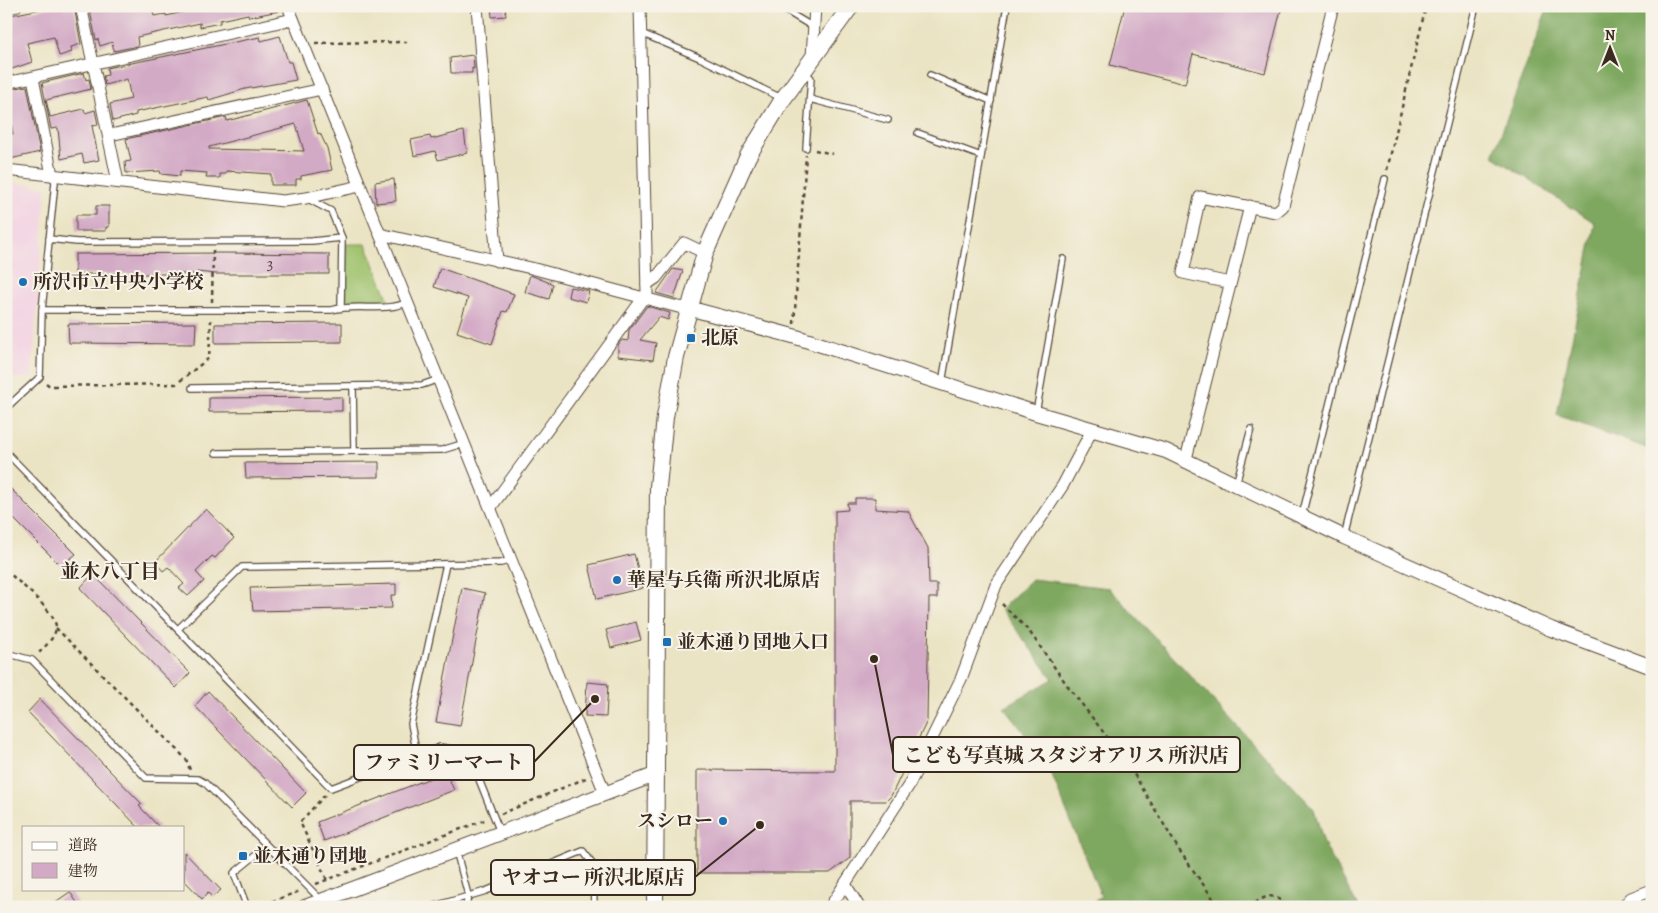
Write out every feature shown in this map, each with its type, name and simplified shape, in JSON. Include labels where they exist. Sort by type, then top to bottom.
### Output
[{"type":"main road","points":[[654,907],[660,461],[671,381],[688,308],[705,253],[748,156],[783,99],[851,6]]},
{"type":"street","points":[[6,8],[16,6]]},
{"type":"street","points":[[81,6],[110,135],[118,182]]},
{"type":"street","points":[[288,6],[605,793]]},
{"type":"street","points":[[477,6],[497,261]]},
{"type":"street","points":[[491,507],[647,293],[640,6]]},
{"type":"street","points":[[808,64],[814,27],[815,6]]},
{"type":"street","points":[[1230,283],[1183,273],[1200,197],[1276,212],[1283,206],[1333,6]]},
{"type":"street","points":[[6,83],[293,19]]},
{"type":"street","points":[[33,78],[52,175]]},
{"type":"street","points":[[110,135],[322,89]]},
{"type":"street","points":[[6,170],[283,201],[360,186]]},
{"type":"street","points":[[1186,459],[1250,206]]},
{"type":"street","points":[[380,234],[688,308],[793,336],[1036,413],[1148,445],[1186,459],[1344,537],[1551,630],[1652,667]]},
{"type":"street","points":[[647,284],[656,278],[684,243],[705,253]]},
{"type":"street","points":[[830,907],[909,785],[961,679],[991,594],[1063,484],[1092,430]]},
{"type":"street","points":[[305,907],[657,774]]},
{"type":"street","points":[[845,884],[859,907]]},
{"type":"street","points":[[1623,907],[1631,898],[1652,890]]},
{"type":"lane","points":[[778,6],[814,27]]},
{"type":"lane","points":[[942,384],[1007,6]]},
{"type":"lane","points":[[1344,537],[1476,6]]},
{"type":"lane","points":[[641,34],[700,58],[783,99]]},
{"type":"lane","points":[[806,148],[811,78],[808,64]]},
{"type":"lane","points":[[930,75],[991,101]]},
{"type":"lane","points":[[810,99],[888,120]]},
{"type":"lane","points":[[918,132],[981,156]]},
{"type":"lane","points":[[6,408],[40,377],[42,310],[55,182],[52,175]]},
{"type":"lane","points":[[1302,516],[1385,179]]},
{"type":"lane","points":[[306,198],[331,211],[342,238],[341,308]]},
{"type":"lane","points":[[50,239],[77,242],[312,240],[342,238]]},
{"type":"lane","points":[[1036,413],[1063,260]]},
{"type":"lane","points":[[42,310],[332,310],[341,308],[397,308],[408,302]]},
{"type":"lane","points":[[192,388],[422,385],[439,379]]},
{"type":"lane","points":[[353,386],[354,451]]},
{"type":"lane","points":[[1236,484],[1251,429]]},
{"type":"lane","points":[[216,453],[442,450],[465,443]]},
{"type":"lane","points":[[6,452],[331,788],[440,747],[468,752],[501,834]]},
{"type":"lane","points":[[178,629],[242,567],[501,563],[512,560]]},
{"type":"lane","points":[[417,755],[411,724],[446,564]]},
{"type":"lane","points":[[6,656],[12,655],[32,660],[146,778],[198,779],[205,783],[321,900]]},
{"type":"lane","points":[[246,907],[234,873],[267,846]]},
{"type":"lane","points":[[456,850],[468,895],[466,907]]},
{"type":"lane","points":[[431,907],[486,891],[584,851],[593,864],[594,907]]},
{"type":"path","points":[[1385,179],[1426,6]]},
{"type":"path","points":[[304,44],[409,42]]},
{"type":"path","points":[[793,336],[806,148],[833,154]]},
{"type":"path","points":[[40,377],[50,386],[176,384],[210,358],[213,240]]},
{"type":"path","points":[[6,570],[52,616],[56,628],[186,759],[190,767],[190,779]]},
{"type":"path","points":[[991,594],[1029,632],[1128,764],[1179,850],[1219,907]]},
{"type":"path","points":[[32,660],[52,638],[56,628]]},
{"type":"path","points":[[258,907],[493,817],[590,777]]},
{"type":"path","points":[[327,880],[300,822],[331,788]]},
{"type":"path","points":[[1248,907],[1267,896],[1276,896],[1287,907]]},
{"type":"shaded area","name":"所沢市立中央小学校","points":[[6,182],[46,187],[32,377],[24,378],[6,377]]},
{"type":"green space","points":[[1548,6],[1652,6],[1652,450],[1557,415],[1595,223],[1493,156]]},
{"type":"green space","points":[[346,244],[366,244],[389,301],[348,300],[346,297]]},
{"type":"green space","points":[[1032,579],[1109,588],[1314,809],[1324,844],[1358,907],[1089,907],[1101,896],[1046,761],[1004,707],[1053,679],[1001,609]]},
{"type":"building","points":[[56,6],[74,6],[81,44],[71,47],[72,52],[59,56],[54,37],[27,43],[32,62],[9,70],[6,58],[6,50],[9,49],[6,16]]},
{"type":"building","points":[[89,6],[152,6],[154,16],[166,14],[166,16],[209,6],[279,6],[279,11],[249,17],[248,14],[220,20],[220,23],[200,27],[200,23],[137,37],[138,46],[114,51],[112,42],[100,46],[98,39],[96,40]]},
{"type":"building","points":[[491,6],[505,6],[506,16],[492,17]]},
{"type":"building","points":[[1125,6],[1282,6],[1265,73],[1193,54],[1185,84],[1110,65]]},
{"type":"building","points":[[280,36],[296,80],[245,89],[209,100],[208,97],[136,112],[136,115],[113,121],[110,104],[131,99],[127,79],[105,85],[103,76],[108,75],[107,68],[260,37],[261,41]]},
{"type":"building","points":[[473,55],[474,69],[472,68],[472,73],[451,73],[450,58]]},
{"type":"building","points":[[84,73],[86,80],[89,79],[91,89],[46,100],[50,117],[84,109],[85,113],[95,110],[98,125],[92,126],[99,160],[84,163],[82,154],[61,159],[58,128],[51,129],[42,83]]},
{"type":"building","points":[[27,86],[40,152],[6,160],[6,133],[13,134],[6,90]]},
{"type":"building","points":[[307,100],[318,134],[320,133],[327,148],[332,170],[301,176],[301,179],[296,179],[296,185],[271,185],[271,174],[226,171],[226,174],[220,174],[220,178],[206,178],[207,173],[180,171],[180,176],[161,174],[160,171],[126,173],[125,162],[131,161],[126,139],[226,117],[227,121]],"holes":[[[296,124],[304,151],[209,149],[209,147]]]},
{"type":"building","points":[[464,131],[467,153],[438,160],[435,151],[414,156],[411,140],[430,136],[431,139]]},
{"type":"building","points":[[394,179],[396,201],[376,203],[375,182]]},
{"type":"building","points":[[96,206],[109,206],[109,227],[106,227],[106,231],[76,231],[76,215],[96,215]]},
{"type":"building","points":[[75,254],[329,254],[329,274],[216,274],[197,272],[197,274],[75,274]]},
{"type":"building","points":[[440,268],[514,294],[507,312],[503,311],[492,344],[457,332],[468,298],[434,287]]},
{"type":"building","points":[[673,269],[683,271],[674,298],[656,293]]},
{"type":"building","points":[[530,275],[553,284],[549,299],[525,292]]},
{"type":"building","points":[[570,287],[589,291],[586,302],[568,297]]},
{"type":"building","points":[[647,306],[670,313],[668,320],[659,317],[640,340],[656,343],[653,360],[618,356],[618,345],[622,340],[628,341],[629,330]]},
{"type":"building","points":[[196,323],[195,344],[69,343],[68,324]]},
{"type":"building","points":[[342,323],[342,342],[215,343],[215,324]]},
{"type":"building","points":[[342,397],[342,411],[209,412],[209,398]]},
{"type":"building","points":[[379,462],[379,477],[246,478],[245,463]]},
{"type":"building","points":[[6,484],[76,554],[61,566],[6,511]]},
{"type":"building","points":[[855,498],[875,498],[875,509],[908,511],[928,548],[929,584],[937,584],[937,598],[929,598],[927,721],[891,796],[886,801],[850,801],[850,858],[830,873],[697,873],[697,770],[835,771],[835,511],[848,510],[847,503],[855,503]]},
{"type":"building","points":[[206,509],[234,538],[215,558],[212,556],[196,572],[204,581],[188,596],[179,588],[184,584],[168,567],[163,571],[155,562]]},
{"type":"building","name":"華屋与兵衛 所沢北原店","points":[[634,554],[643,588],[597,599],[589,565]]},
{"type":"building","points":[[93,574],[190,673],[176,688],[80,588]]},
{"type":"building","points":[[396,584],[396,595],[391,595],[392,608],[253,611],[250,588]]},
{"type":"building","points":[[462,588],[485,593],[460,726],[436,722]]},
{"type":"building","points":[[636,622],[641,640],[611,648],[606,630]]},
{"type":"building","points":[[587,682],[608,684],[606,717],[585,716]]},
{"type":"building","points":[[208,691],[306,793],[292,807],[195,706]]},
{"type":"building","points":[[40,699],[142,804],[139,806],[158,826],[137,826],[28,712]]},
{"type":"building","points":[[446,772],[454,790],[324,841],[317,822]]},
{"type":"building","points":[[185,853],[221,890],[212,897],[208,893],[202,899],[185,881]]},
{"type":"building","points":[[70,892],[80,907],[48,907]]},
{"type":"place","name":"所沢市立中央小学校","points":[[23,282]]},
{"type":"place","name":"北原","points":[[691,338]]},
{"type":"place","name":"華屋与兵衛 所沢北原店","points":[[617,580]]},
{"type":"place","name":"並木通り団地入口","points":[[667,642]]},
{"type":"place","name":"こども写真城 スタジオアリス 所沢店","points":[[874,659]]},
{"type":"place","name":"ファミリーマート","points":[[595,699]]},
{"type":"place","name":"スシロー","points":[[723,821]]},
{"type":"place","name":"ヤオコー 所沢北原店","points":[[760,825]]},
{"type":"place","name":"並木通り団地","points":[[243,856]]},
{"type":"district","name":"並木八丁目","points":[[110,571]]}]
